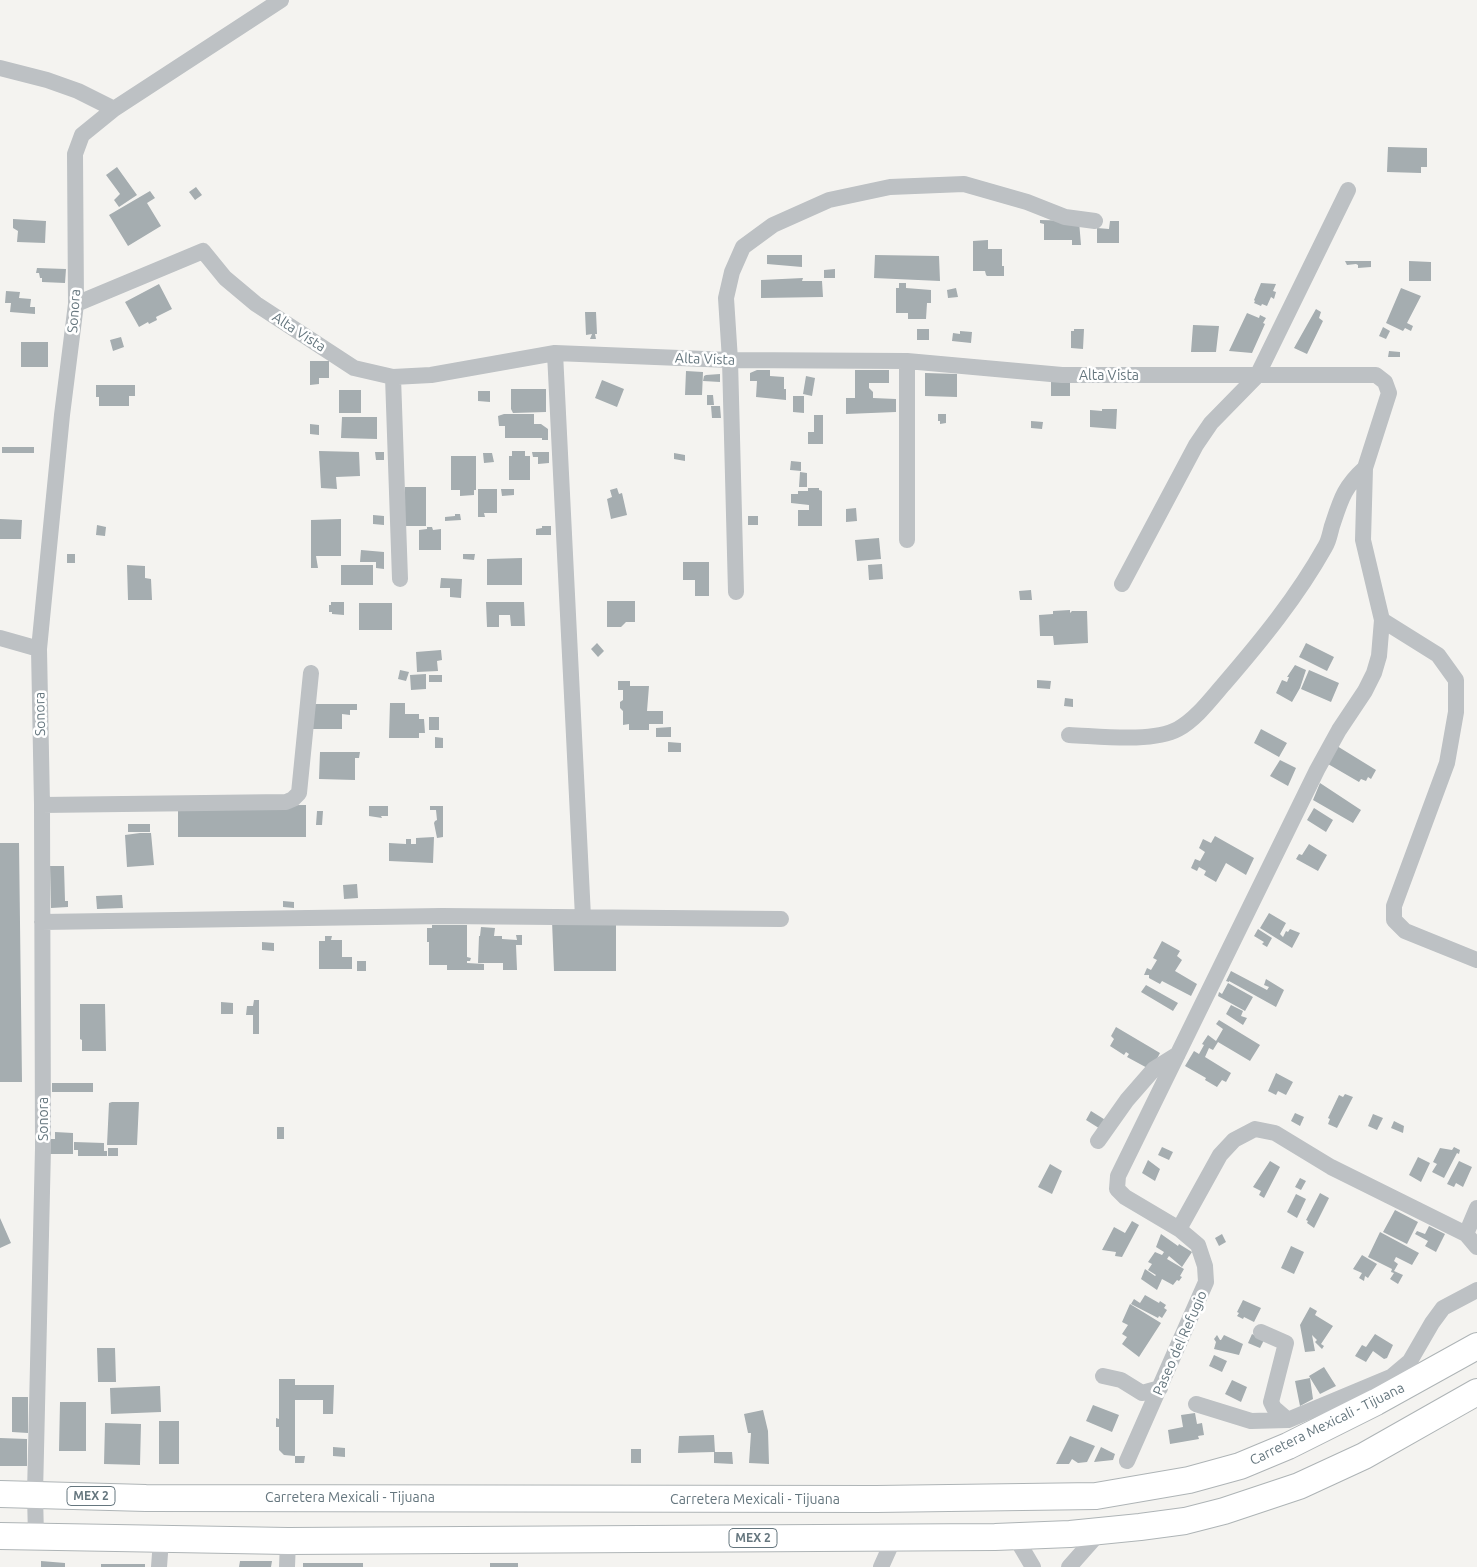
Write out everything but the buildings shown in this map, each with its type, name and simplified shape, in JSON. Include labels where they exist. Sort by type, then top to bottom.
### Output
[{"type":"main road","name":"Carretera Mexicali - Tijuana","points":[[0,1494],[146,1498],[876,1499],[1096,1496],[1189,1480],[1240,1466],[1288,1446],[1376,1402],[1477,1346]]},
{"type":"main road","name":"MEX 2","points":[[0,1536],[288,1541],[1010,1537],[1100,1532],[1185,1521],[1224,1511],[1299,1486],[1364,1456],[1477,1392]]},
{"type":"street","name":"Sonora","points":[[36,1537],[35,1494],[43,1148],[42,804],[39,648],[62,415],[76,304],[75,154],[82,135],[114,110],[281,0]]},
{"type":"street","points":[[0,68],[48,80],[70,88],[114,110]]},
{"type":"street","points":[[736,592],[730,360],[726,298],[732,272],[744,247],[773,225],[829,200],[890,187],[964,184],[1027,202],[1065,217],[1096,221]]},
{"type":"street","points":[[1122,584],[1196,445],[1211,423],[1257,376],[1348,190]]},
{"type":"street","name":"Alta Vista","points":[[76,304],[203,251],[225,278],[256,304],[354,368],[393,377],[430,375],[555,352],[730,360],[907,361],[1062,375],[1376,375],[1385,382],[1389,392],[1365,468]]},
{"type":"street","points":[[555,352],[583,917]]},
{"type":"street","points":[[907,361],[907,540]]},
{"type":"street","points":[[393,377],[400,579]]},
{"type":"street","points":[[1098,1141],[1126,1100],[1154,1069],[1178,1054],[1317,770],[1371,679],[1379,656],[1382,620],[1363,540],[1365,468]]},
{"type":"street","points":[[1069,735],[1134,737],[1160,735],[1178,729],[1200,711],[1250,653],[1302,585],[1326,545],[1342,495],[1352,480],[1365,468]]},
{"type":"street","points":[[1382,620],[1438,655],[1456,680],[1456,712],[1446,763],[1394,906],[1394,920],[1405,931],[1477,960]]},
{"type":"street","points":[[0,638],[39,648]]},
{"type":"street","points":[[42,804],[286,802],[293,800],[299,793],[311,673]]},
{"type":"street","points":[[42,922],[442,916],[781,919]]},
{"type":"street","name":"Paseo del Refugio","points":[[1127,1461],[1206,1282],[1205,1266],[1198,1245],[1179,1229],[1125,1197],[1117,1189],[1118,1176],[1178,1054]]},
{"type":"street","points":[[1179,1229],[1220,1155],[1234,1140],[1255,1129],[1275,1133],[1331,1167],[1466,1234],[1477,1247]]},
{"type":"street","points":[[1466,1234],[1477,1208]]},
{"type":"street","points":[[1196,1404],[1251,1421],[1288,1420],[1391,1377],[1410,1361],[1443,1308],[1477,1290]]},
{"type":"street","points":[[1261,1332],[1286,1343],[1271,1402],[1274,1408],[1288,1420]]},
{"type":"street","points":[[1103,1376],[1121,1380],[1142,1393],[1160,1388]]},
{"type":"street","points":[[1069,1567],[1100,1532]]},
{"type":"street","points":[[1010,1537],[1020,1545],[1033,1567]]},
{"type":"street","points":[[881,1567],[894,1538]]},
{"type":"street","points":[[159,1567],[161,1540]]},
{"type":"street","points":[[287,1567],[288,1541]]}]
